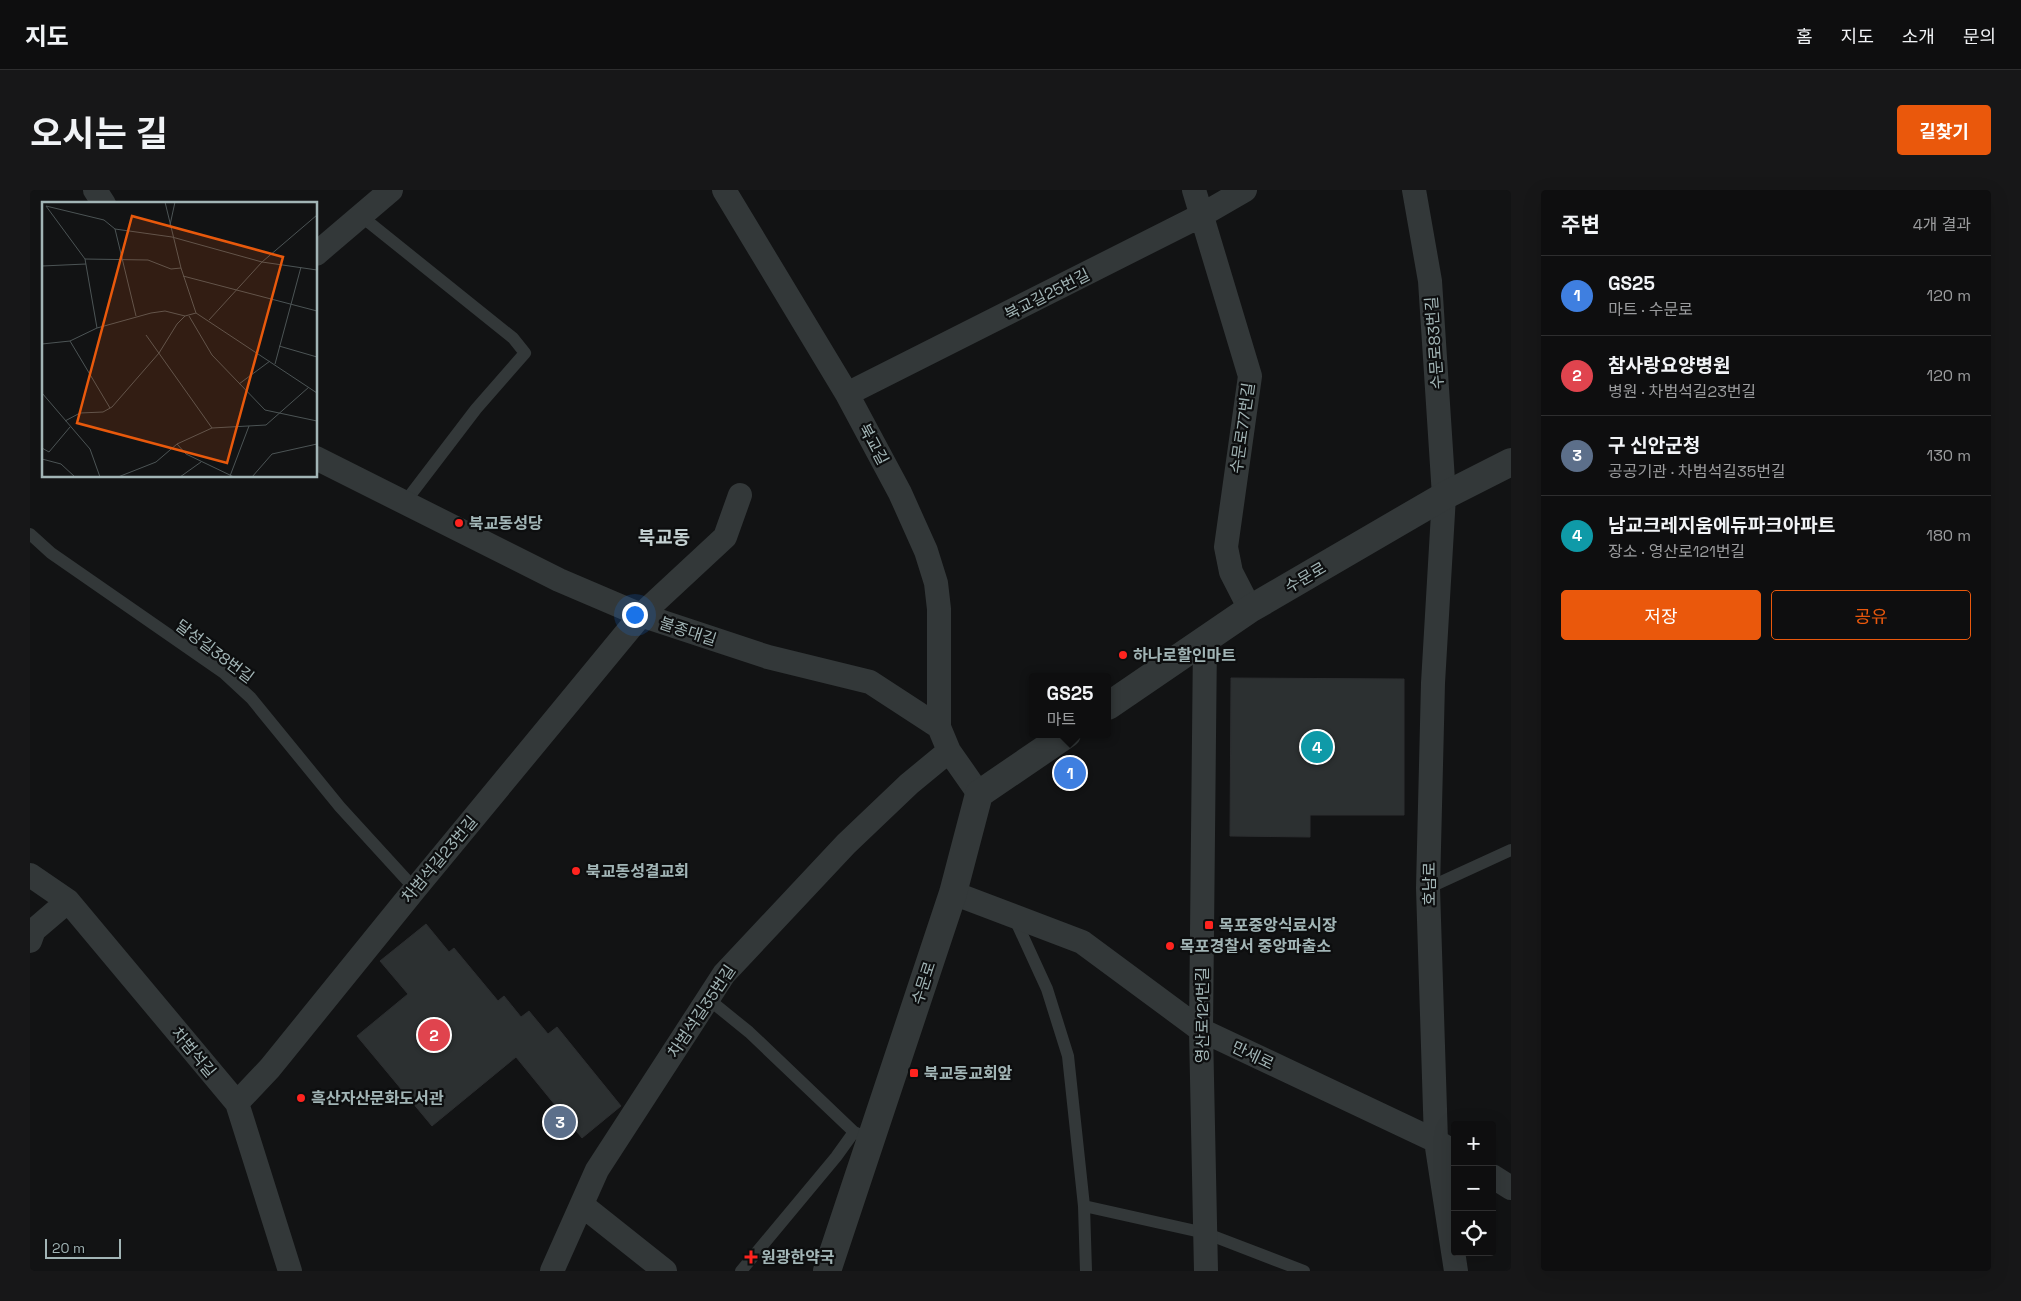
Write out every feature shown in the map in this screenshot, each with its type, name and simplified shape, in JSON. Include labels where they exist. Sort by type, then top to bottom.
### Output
[{"type":"street","points":[[95,190],[103,202]]},
{"type":"street","points":[[318,252],[390,190]]},
{"type":"street","name":"북교길","points":[[724,190],[848,394],[900,493],[926,551],[936,583],[939,609],[939,726]]},
{"type":"street","name":"수문로77번길","points":[[1194,190],[1200,216],[1250,376],[1226,547],[1231,572],[1250,609]]},
{"type":"street","name":"북교길25번길","points":[[848,394],[1200,216],[1245,190]]},
{"type":"street","name":"수문로83번길","points":[[1414,190],[1430,281],[1444,496]]},
{"type":"street","name":"불종대길","points":[[318,459],[559,580],[641,615],[768,657],[870,682],[939,726]]},
{"type":"street","name":"수문로","points":[[1111,704],[1250,609],[1444,496],[1511,462]]},
{"type":"street","name":"차범석길23번길","points":[[236,1103],[270,1068],[641,615],[725,536],[740,496]]},
{"type":"street","name":"호남로","points":[[1444,496],[1432,683],[1428,888],[1445,1147],[1456,1271]]},
{"type":"street","name":"영산로121번길","points":[[1206,640],[1201,1030],[1206,1271]]},
{"type":"street","points":[[939,726],[949,751],[979,794],[1061,738]]},
{"type":"street","name":"차범석길35번길","points":[[552,1271],[598,1170],[724,974],[846,844],[909,784],[949,751]]},
{"type":"street","name":"수문로","points":[[827,1271],[863,1135],[953,893],[979,794]]},
{"type":"street","name":"차범석길","points":[[30,876],[68,901],[236,1103],[290,1271]]},
{"type":"street","name":"만세로","points":[[953,893],[1013,914],[1082,942],[1201,1030],[1445,1147]]},
{"type":"street","points":[[30,941],[34,930],[68,901]]},
{"type":"street","points":[[1496,1179],[1511,1188]]},
{"type":"street","points":[[582,1205],[665,1271]]},
{"type":"lane","points":[[361,216],[513,338],[525,353],[476,409],[405,502]]},
{"type":"lane","name":"달성길38번길","points":[[30,534],[51,553],[224,673],[251,698],[340,807],[415,889]]},
{"type":"lane","points":[[1428,888],[1511,850]]},
{"type":"lane","points":[[1013,914],[1047,989],[1068,1056],[1084,1206],[1086,1271]]},
{"type":"lane","points":[[707,998],[722,1008],[762,1043],[863,1135],[836,1157],[741,1271]]},
{"type":"lane","points":[[1084,1206],[1205,1233],[1304,1271]]},
{"type":"building","points":[[1231,678],[1404,679],[1404,815],[1310,815],[1310,837],[1230,836]]},
{"type":"building","points":[[426,924],[449,952],[454,948],[498,1001],[504,996],[521,1017],[529,1011],[548,1034],[557,1027],[621,1106],[582,1138],[516,1057],[432,1126],[357,1036],[408,994],[380,961]]},
{"type":"place","name":"북교동성당","points":[[459,523]]},
{"type":"place","name":"하나로할인마트","points":[[1123,655]]},
{"type":"place","name":"남교크레지움에듀파크아파트","points":[[1317,747]]},
{"type":"place","name":"GS25","points":[[1070,773]]},
{"type":"place","name":"북교동성결교회","points":[[576,871]]},
{"type":"place","name":"목포중앙식료시장","points":[[1209,925]]},
{"type":"place","name":"목포경찰서 중앙파출소","points":[[1170,946]]},
{"type":"place","name":"참사랑요양병원","points":[[434,1035]]},
{"type":"place","name":"북교동교회앞","points":[[914,1073]]},
{"type":"place","name":"흑산자산문화도서관","points":[[301,1098]]},
{"type":"place","name":"구 신안군청","points":[[560,1122]]},
{"type":"place","name":"원광한약국","points":[[751,1257]]},
{"type":"district","name":"북교동","points":[[664,537]]}]
